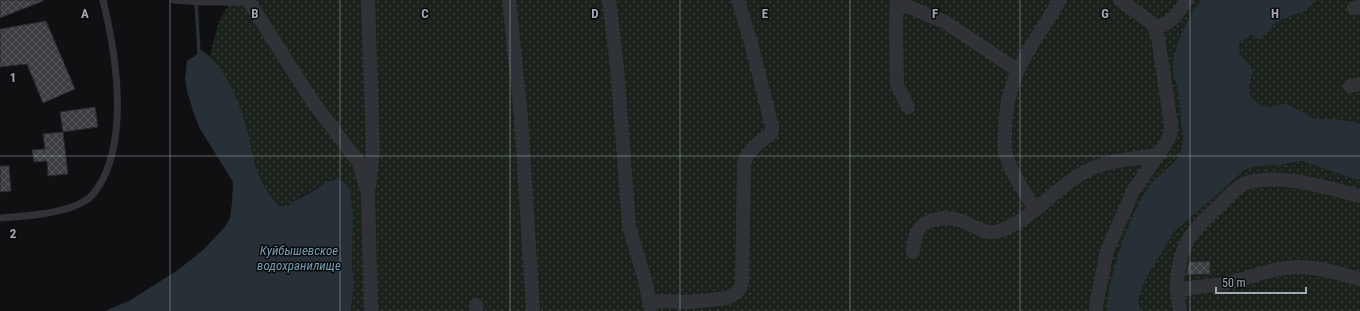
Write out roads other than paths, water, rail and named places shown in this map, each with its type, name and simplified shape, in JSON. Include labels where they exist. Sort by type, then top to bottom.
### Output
[{"type":"street","points":[[368,0],[373,151],[368,194],[370,311]]},
{"type":"street","points":[[508,0],[521,117],[533,311]]},
{"type":"street","points":[[609,0],[617,67],[629,226],[645,280],[650,306],[727,298],[736,293],[741,287],[744,162],[748,153],[771,134],[772,127],[751,43],[738,0]]},
{"type":"street","points":[[1035,209],[1014,173],[1006,154],[1007,98],[1021,62],[1060,0]]},
{"type":"street","points":[[1096,311],[1097,298],[1107,252],[1133,191],[1159,154],[1170,135],[1171,125],[1158,37],[1155,28],[1153,24],[1120,0]]},
{"type":"street","points":[[1155,28],[1165,26],[1172,20],[1187,0]]},
{"type":"street","points":[[248,1],[312,102],[359,163],[368,194]]},
{"type":"street","points":[[908,107],[897,85],[897,1],[945,22],[1017,70]]},
{"type":"street","points":[[913,252],[915,237],[919,228],[929,222],[941,219],[955,219],[992,233],[1000,231],[1014,225],[1062,186],[1084,172],[1119,160],[1159,154]]},
{"type":"street","points":[[1180,311],[1177,293],[1177,279],[1185,245],[1194,230],[1238,187],[1263,180],[1287,180],[1360,196]]},
{"type":"street","points":[[1177,293],[1184,289],[1226,284],[1260,274],[1300,267],[1326,270],[1360,279]]},
{"type":"lane","points":[[0,218],[65,209],[84,202],[98,188],[109,166],[113,152],[118,109],[115,62],[103,0]]},
{"type":"lane","points":[[174,0],[203,2],[248,1]]},
{"type":"water","points":[[1201,0],[1317,0],[1305,11],[1276,22],[1269,31],[1259,39],[1252,35],[1239,43],[1240,54],[1250,65],[1253,71],[1249,87],[1250,96],[1262,106],[1273,107],[1284,103],[1314,119],[1336,119],[1360,123],[1360,179],[1357,180],[1302,161],[1246,169],[1174,232],[1146,279],[1138,300],[1141,311],[1107,311],[1108,297],[1115,264],[1134,213],[1149,186],[1175,161],[1180,152],[1183,136],[1179,96],[1173,72],[1173,62],[1181,34]]},
{"type":"water","name":"Куйбышевское водохранилище","points":[[201,50],[216,64],[229,83],[246,125],[259,175],[270,195],[279,206],[288,206],[325,183],[336,179],[343,181],[350,189],[353,214],[352,263],[354,285],[351,311],[105,311],[129,301],[178,270],[203,250],[224,228],[230,218],[233,182],[199,127],[187,91],[185,79],[187,61]]},
{"type":"waterway","points":[[196,1],[199,53],[201,57]]}]
